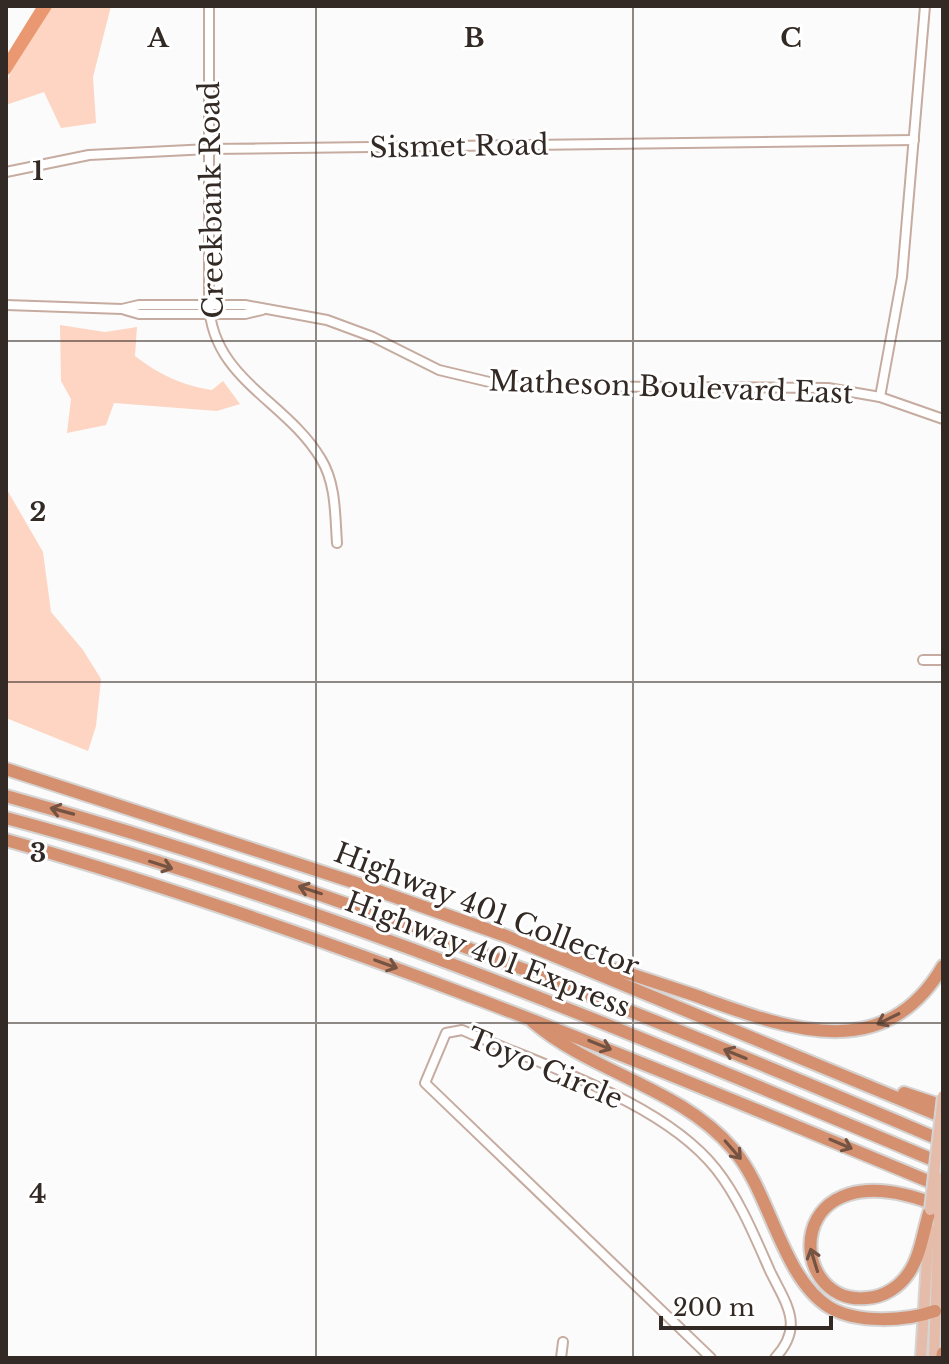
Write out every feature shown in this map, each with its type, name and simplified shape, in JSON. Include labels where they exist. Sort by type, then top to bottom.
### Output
[{"type":"highway","name":"Highway 401 Collector","points":[[6,769],[353,882],[506,936],[943,1117]]},
{"type":"highway","name":"Highway 401 Express","points":[[6,796],[105,823],[344,901],[808,1083],[943,1141]]},
{"type":"highway","name":"Highway 401 Express","points":[[6,818],[342,923],[566,1007],[943,1164]]},
{"type":"highway","points":[[6,840],[260,919],[527,1017],[943,1187]]},
{"type":"highway","points":[[506,936],[771,1022],[821,1032],[860,1031],[890,1020],[915,1003],[943,966]]},
{"type":"highway","points":[[527,1017],[552,1038],[681,1107],[732,1147],[747,1167],[799,1275],[829,1307],[845,1314],[869,1318],[929,1313]]},
{"type":"highway","points":[[882,1091],[909,1094],[943,1106]]},
{"type":"highway","points":[[862,1190],[901,1191],[938,1211],[915,1263],[903,1280],[888,1292],[867,1298],[848,1298],[827,1285],[816,1271],[810,1253],[811,1234],[819,1213],[835,1200],[862,1190]]},
{"type":"main road","points":[[921,1358],[929,1313],[938,1211],[943,1096]]},
{"type":"main road","points":[[938,1211],[943,1177]]},
{"type":"main road","points":[[929,1313],[934,1358]]},
{"type":"street","name":"Creekbank Road","points":[[209,6],[210,309],[213,337],[225,357],[321,458],[334,497],[337,543]]},
{"type":"street","points":[[880,397],[902,277],[925,6]]},
{"type":"street","name":"Sismet Road","points":[[6,172],[89,155],[209,149],[914,140]]},
{"type":"street","name":"Matheson Boulevard East","points":[[6,305],[122,309],[139,314],[210,309],[263,310],[351,327],[439,370],[506,386],[809,388],[880,397],[943,419]]},
{"type":"street","points":[[923,660],[943,660]]},
{"type":"street","name":"Toyo Circle","points":[[711,1358],[425,1083],[446,1033],[462,1030],[648,1112],[697,1149],[729,1190],[791,1316],[788,1343],[775,1358]]},
{"type":"street","points":[[561,1358],[563,1342]]},
{"type":"shaded area","points":[[37,6],[51,6],[17,52],[6,75],[6,56]]},
{"type":"shaded area","points":[[51,6],[111,6],[93,77],[96,123],[61,128],[44,92],[6,105],[13,63]]},
{"type":"shaded area","points":[[60,325],[105,332],[137,327],[135,356],[162,374],[190,385],[212,390],[223,381],[240,404],[217,411],[114,403],[106,425],[67,433],[71,399],[61,381]]},
{"type":"shaded area","points":[[6,488],[43,552],[51,612],[83,650],[101,679],[96,726],[88,751],[6,718]]},
{"type":"waterway","points":[[6,70],[47,6]]}]
